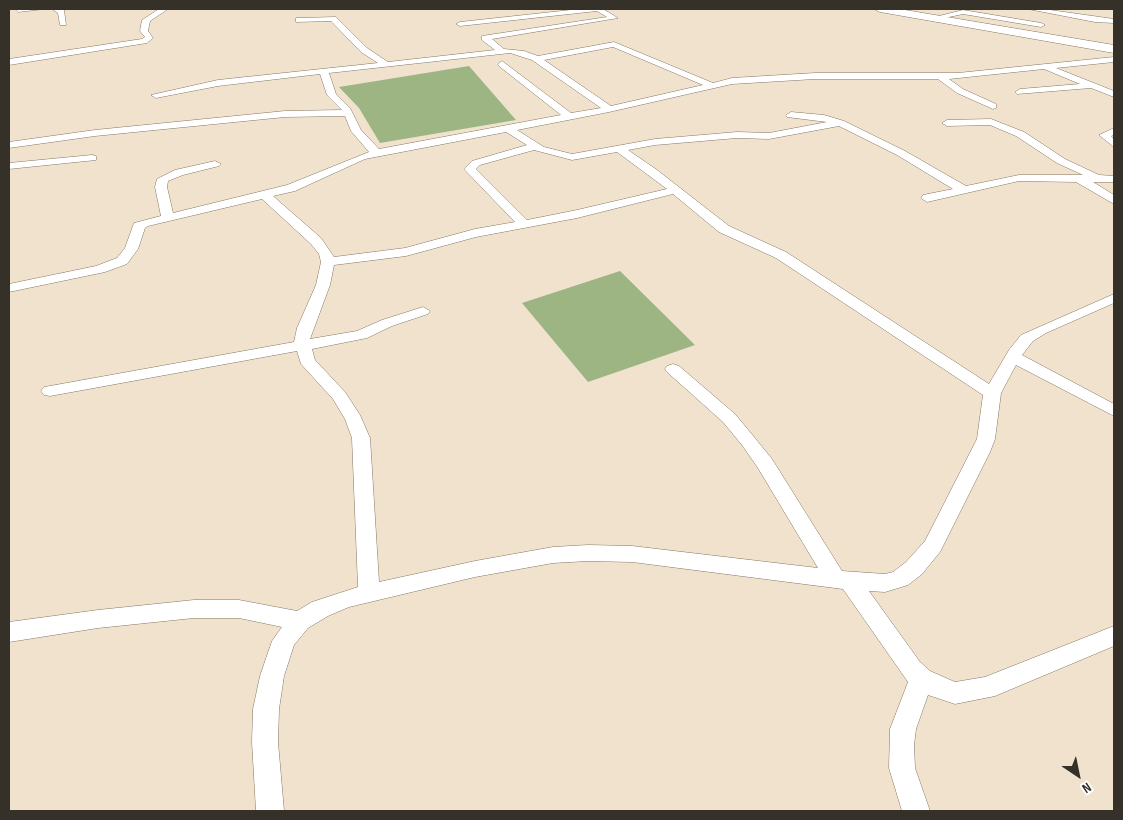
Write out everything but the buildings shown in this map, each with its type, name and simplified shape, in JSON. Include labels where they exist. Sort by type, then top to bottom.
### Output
[{"type":"main road","points":[[880,9],[922,16],[939,14],[1114,49]]},
{"type":"street","points":[[9,13],[40,9]]},
{"type":"street","points":[[55,9],[62,12],[63,23]]},
{"type":"street","points":[[9,62],[144,41],[149,38],[144,31],[146,20],[164,9]]},
{"type":"street","points":[[460,24],[598,9],[614,18],[485,38],[501,51]]},
{"type":"street","points":[[1032,9],[1096,20],[1114,21]]},
{"type":"street","points":[[993,16],[1010,10]]},
{"type":"street","points":[[939,14],[959,12],[1042,25]]},
{"type":"street","points":[[299,20],[333,19],[364,50],[386,64]]},
{"type":"street","points":[[537,59],[614,44],[712,84]]},
{"type":"street","points":[[156,95],[218,83],[501,51],[524,53],[537,59],[609,109]]},
{"type":"street","points":[[9,288],[122,261],[131,250],[139,226],[150,220],[266,196],[291,188],[356,159],[376,153],[609,109],[712,84],[776,77],[940,76],[1111,61]]},
{"type":"street","points":[[502,64],[569,116]]},
{"type":"street","points":[[1066,64],[1114,84]]},
{"type":"street","points":[[1043,66],[1114,94]]},
{"type":"street","points":[[324,72],[332,95],[349,113],[356,131],[376,153]]},
{"type":"street","points":[[940,76],[960,91],[993,106]]},
{"type":"street","points":[[1020,92],[1092,86]]},
{"type":"street","points":[[9,145],[95,133],[285,114],[349,113]]},
{"type":"street","points":[[790,115],[824,118],[840,123],[901,153],[964,190]]},
{"type":"street","points":[[947,123],[992,122],[1020,134],[1061,161],[1101,179]]},
{"type":"street","points":[[507,128],[536,146],[572,157],[655,142],[713,137],[769,136],[840,123]]},
{"type":"street","points":[[1114,131],[1104,135],[1114,144]]},
{"type":"street","points":[[524,224],[470,169],[476,163],[536,146]]},
{"type":"street","points":[[619,149],[653,172],[731,234],[755,241],[782,255],[992,393]]},
{"type":"street","points":[[9,166],[92,158]]},
{"type":"street","points":[[168,217],[161,187],[163,179],[188,169],[215,164]]},
{"type":"street","points":[[927,198],[1025,178],[1114,179]]},
{"type":"street","points":[[1079,179],[1114,200]]},
{"type":"street","points":[[328,262],[406,252],[460,236],[577,214],[676,190]]},
{"type":"street","points":[[266,196],[323,248],[328,262],[324,285],[305,328],[303,346],[307,361],[339,396],[354,419],[361,438],[369,594]]},
{"type":"street","points":[[270,811],[265,742],[266,709],[272,676],[284,641],[300,621],[320,609],[369,594],[476,569],[553,555],[588,553],[632,554],[843,581],[885,583],[900,579],[914,568],[933,546],[981,452],[986,440],[992,393],[1013,357],[1028,338],[1041,330],[1114,298]]},
{"type":"street","points":[[50,391],[361,335],[387,323],[423,311]]},
{"type":"street","points":[[1013,357],[1114,411]]},
{"type":"street","points":[[673,369],[729,418],[748,441],[843,581],[921,679],[948,691],[966,692],[986,688],[1114,636]]},
{"type":"street","points":[[9,632],[98,619],[194,609],[239,609],[300,621]]},
{"type":"street","points":[[916,811],[902,768],[901,745],[904,729],[921,679]]},
{"type":"shaded area","points":[[469,66],[516,120],[380,143],[359,108],[339,87]]},
{"type":"shaded area","points":[[620,271],[695,345],[588,382],[522,303]]}]
